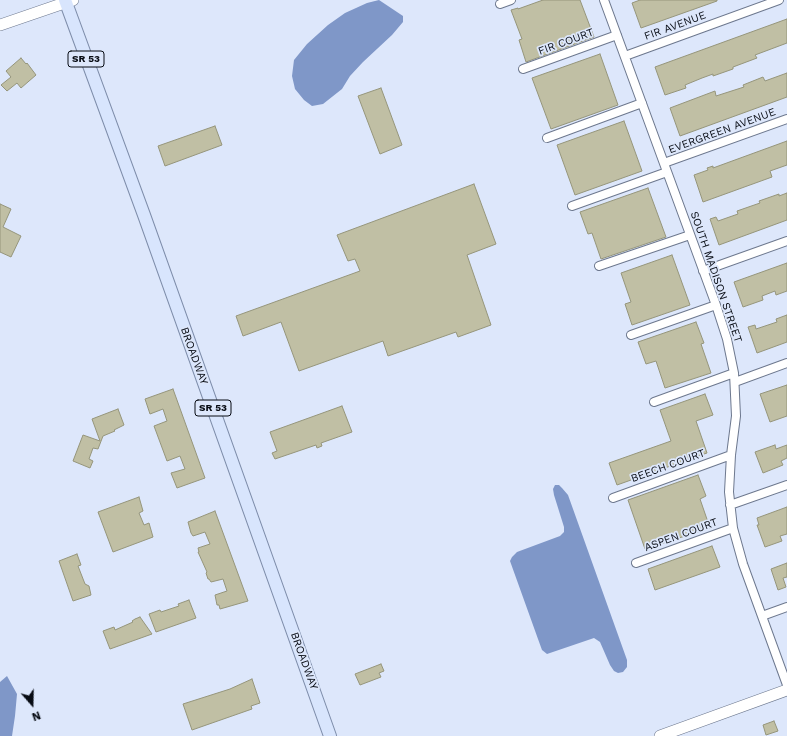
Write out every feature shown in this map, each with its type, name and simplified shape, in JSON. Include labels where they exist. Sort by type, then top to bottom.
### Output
[{"type":"main road","name":"BROADWAY","points":[[68,1],[330,736]]},
{"type":"street","points":[[500,4],[511,0]]},
{"type":"street","name":"SOUTH MADISON STREET","points":[[604,0],[716,305],[727,339],[735,382],[736,416],[731,455],[729,492],[733,528],[743,564],[787,685]]},
{"type":"street","name":"FIR AVENUE","points":[[625,56],[779,0]]},
{"type":"street","points":[[0,25],[68,1]]},
{"type":"street","name":"FIR COURT","points":[[523,69],[617,35]]},
{"type":"street","points":[[547,138],[642,103]]},
{"type":"street","name":"EVERGREEN AVENUE","points":[[664,163],[787,119]]},
{"type":"street","points":[[572,206],[667,172]]},
{"type":"street","points":[[599,266],[690,236]]},
{"type":"street","points":[[703,271],[787,241]]},
{"type":"street","points":[[631,335],[716,305]]},
{"type":"street","points":[[735,382],[787,363]]},
{"type":"street","points":[[654,402],[734,373]]},
{"type":"street","name":"BEECH COURT","points":[[613,498],[731,455]]},
{"type":"street","points":[[730,506],[787,485]]},
{"type":"street","name":"ASPEN COURT","points":[[636,563],[733,528]]},
{"type":"street","points":[[762,616],[787,607]]},
{"type":"street","points":[[660,736],[787,690]]},
{"type":"water","points":[[379,0],[403,16],[403,22],[392,35],[350,76],[342,89],[323,104],[312,106],[304,100],[295,89],[292,76],[294,60],[307,44],[328,25],[345,13],[367,3]]},
{"type":"water","points":[[555,485],[559,485],[568,495],[627,660],[627,667],[623,672],[618,673],[614,671],[600,642],[594,638],[547,654],[542,650],[538,639],[510,561],[517,552],[560,536],[564,532],[564,527],[554,495],[553,489]]},
{"type":"water","points":[[7,676],[17,694],[15,716],[12,736],[0,736],[0,682]]},
{"type":"building","points":[[543,0],[580,0],[594,37],[526,62],[519,40],[522,39],[511,10]]},
{"type":"building","points":[[640,0],[717,1],[641,28],[632,3]]},
{"type":"building","points":[[787,19],[787,43],[755,55],[757,58],[733,67],[733,69],[702,78],[685,85],[686,88],[665,95],[655,67]]},
{"type":"building","points":[[600,54],[618,105],[551,129],[532,78]]},
{"type":"building","points":[[21,58],[36,75],[21,88],[17,83],[7,91],[1,85],[11,77],[6,71]]},
{"type":"building","points":[[787,73],[787,97],[680,136],[670,108],[715,91],[716,96],[744,87],[743,85],[763,77],[765,81]]},
{"type":"building","points":[[381,88],[402,145],[380,154],[358,96]]},
{"type":"building","points":[[624,121],[642,171],[575,195],[557,145]]},
{"type":"building","points":[[215,126],[222,145],[165,166],[158,146]]},
{"type":"building","points":[[787,141],[787,165],[770,171],[772,177],[703,202],[694,175],[708,170],[707,168],[713,166],[713,168]]},
{"type":"building","points":[[474,184],[496,244],[467,255],[491,325],[458,337],[456,332],[388,356],[383,341],[299,371],[281,322],[243,336],[236,316],[360,271],[355,259],[348,261],[337,235]]},
{"type":"building","points":[[648,188],[666,237],[601,259],[592,233],[588,234],[580,212]]},
{"type":"building","points":[[787,193],[787,220],[719,245],[710,219],[716,217],[718,221],[738,214],[737,211],[760,203],[759,201],[779,194],[779,196]]},
{"type":"building","points":[[0,204],[11,209],[3,227],[21,236],[11,257],[0,252]]},
{"type":"building","points":[[672,255],[690,305],[632,325],[625,304],[631,302],[621,273]]},
{"type":"building","points":[[787,263],[787,291],[776,295],[775,291],[762,296],[763,300],[743,307],[734,282]]},
{"type":"building","points":[[787,315],[787,342],[757,353],[748,327],[755,325],[756,329],[777,322],[776,319]]},
{"type":"building","points":[[696,322],[704,343],[701,344],[711,373],[665,388],[656,361],[646,364],[638,342]]},
{"type":"building","points":[[787,385],[787,416],[770,422],[760,394]]},
{"type":"building","points":[[173,389],[205,478],[177,488],[171,473],[185,469],[180,456],[167,461],[154,426],[167,421],[163,409],[150,414],[145,399]]},
{"type":"building","points":[[705,394],[713,415],[696,421],[707,453],[617,485],[609,463],[671,441],[660,410]]},
{"type":"building","points":[[342,406],[352,432],[321,443],[322,446],[317,448],[316,445],[275,459],[272,453],[277,451],[270,432]]},
{"type":"building","points":[[118,409],[124,425],[103,436],[98,449],[93,448],[89,459],[93,461],[90,468],[73,461],[83,435],[100,441],[92,419]]},
{"type":"building","points":[[775,445],[776,449],[787,445],[787,458],[781,461],[783,465],[763,473],[755,452]]},
{"type":"building","points":[[698,475],[706,496],[700,499],[710,528],[645,549],[628,500]]},
{"type":"building","points":[[139,497],[143,511],[139,513],[144,525],[149,523],[153,537],[113,552],[98,512]]},
{"type":"building","points":[[787,507],[787,534],[780,536],[782,541],[765,547],[757,525],[759,525],[757,518]]},
{"type":"building","points":[[215,511],[248,601],[220,609],[219,605],[217,605],[215,595],[227,591],[223,579],[211,582],[208,579],[207,572],[198,552],[198,548],[210,544],[205,532],[193,536],[188,522]]},
{"type":"building","points":[[712,546],[720,567],[655,590],[648,569]]},
{"type":"building","points":[[77,554],[81,565],[78,566],[85,584],[89,586],[91,595],[73,601],[59,561]]},
{"type":"building","points":[[787,563],[787,577],[783,578],[786,587],[778,590],[771,569]]},
{"type":"building","points":[[189,600],[196,618],[156,632],[149,614],[179,606],[178,604]]},
{"type":"building","points":[[140,617],[152,634],[110,649],[103,631],[114,627],[115,630],[133,622],[132,621]]},
{"type":"building","points":[[381,664],[384,671],[379,673],[381,677],[360,685],[355,674]]},
{"type":"building","points":[[252,679],[260,703],[251,706],[252,709],[192,730],[183,704],[230,689]]},
{"type":"building","points":[[774,721],[778,731],[766,735],[763,725]]}]
